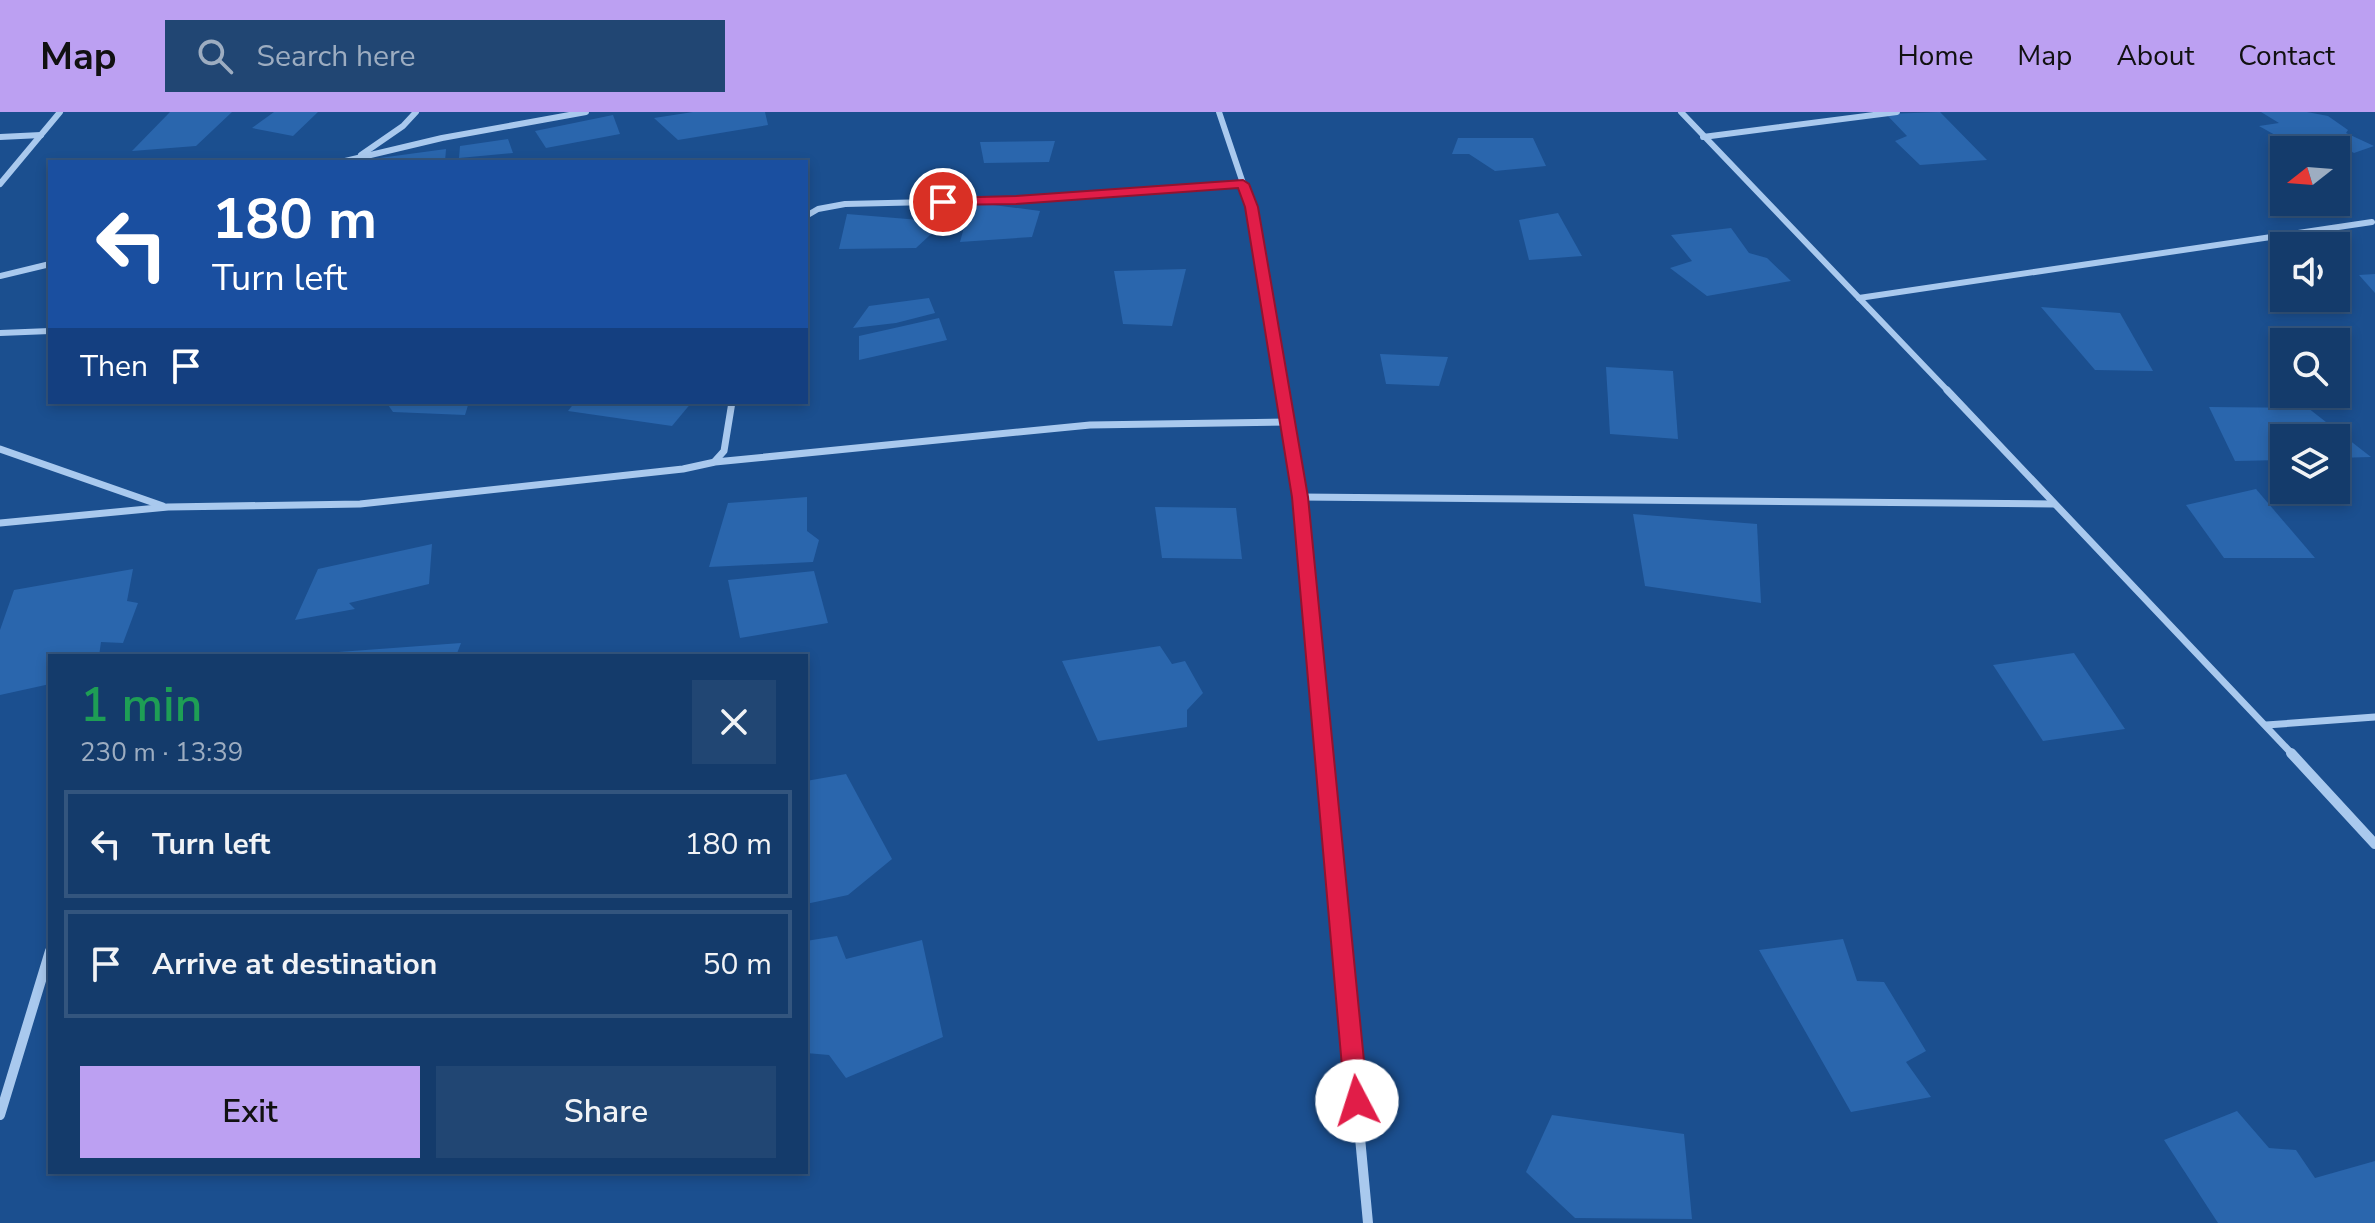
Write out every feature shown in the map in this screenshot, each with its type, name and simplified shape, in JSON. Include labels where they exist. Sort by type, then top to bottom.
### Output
[{"type":"street","points":[[0,184],[60,112]]},
{"type":"street","points":[[357,157],[403,126],[416,112]]},
{"type":"street","points":[[347,160],[586,112]]},
{"type":"street","points":[[1219,112],[1251,207],[1300,497],[1368,1223]]},
{"type":"street","points":[[1681,112],[2266,725],[2375,844]]},
{"type":"street","points":[[1703,137],[1897,112]]},
{"type":"street","points":[[0,137],[41,135]]},
{"type":"street","points":[[808,215],[818,209],[845,204],[1016,200],[1243,184]]},
{"type":"street","points":[[1859,298],[2372,222]]},
{"type":"street","points":[[0,276],[48,264]]},
{"type":"street","points":[[0,333],[48,331]]},
{"type":"street","points":[[715,462],[724,451],[732,404]]},
{"type":"street","points":[[0,523],[168,507],[360,504],[683,469],[715,462],[1090,425],[1288,422]]},
{"type":"street","points":[[0,449],[168,507]]},
{"type":"street","points":[[1300,497],[2054,504]]},
{"type":"street","points":[[2266,725],[2375,717]]},
{"type":"street","points":[[0,1115],[48,958]]},
{"type":"building","points":[[170,112],[232,112],[196,146],[132,151]]},
{"type":"building","points":[[274,112],[318,112],[293,136],[252,128]]},
{"type":"building","points":[[693,112],[765,112],[768,125],[678,140],[654,118]]},
{"type":"building","points":[[1940,112],[1987,160],[1920,165],[1895,141],[1907,136],[1886,114]]},
{"type":"building","points":[[2261,112],[2307,112],[2328,116],[2348,130],[2346,133],[2374,146],[2354,153],[2350,151],[2350,136],[2277,136],[2259,126],[2279,123]]},
{"type":"building","points":[[613,115],[620,134],[546,148],[535,131]]},
{"type":"building","points":[[1458,138],[1533,138],[1546,166],[1495,171],[1469,154],[1452,154]]},
{"type":"building","points":[[508,139],[513,153],[459,158],[460,146]]},
{"type":"building","points":[[1055,141],[1049,162],[984,163],[980,142]]},
{"type":"building","points":[[446,149],[445,160],[372,159]]},
{"type":"building","points":[[971,202],[1040,211],[1032,237],[960,242]]},
{"type":"building","points":[[1558,213],[1582,256],[1529,260],[1519,220]]},
{"type":"building","points":[[847,214],[944,222],[916,248],[839,249]]},
{"type":"building","points":[[1731,228],[1749,253],[1767,258],[1791,281],[1707,296],[1670,268],[1692,261],[1671,235]]},
{"type":"building","points":[[1186,269],[1172,326],[1123,324],[1114,271]]},
{"type":"building","points":[[2375,274],[2375,293],[2359,275]]},
{"type":"building","points":[[929,298],[935,313],[896,323],[853,328],[869,306]]},
{"type":"building","points":[[2041,307],[2120,313],[2153,371],[2095,370]]},
{"type":"building","points":[[939,318],[947,340],[859,360],[859,336]]},
{"type":"building","points":[[1380,354],[1448,357],[1439,386],[1386,384]]},
{"type":"building","points":[[1606,367],[1673,371],[1678,439],[1610,434]]},
{"type":"building","points":[[387,404],[468,404],[465,415],[393,412]]},
{"type":"building","points":[[573,404],[690,404],[672,426],[568,411]]},
{"type":"building","points":[[2209,407],[2308,408],[2329,424],[2270,424],[2270,460],[2235,461]]},
{"type":"building","points":[[2350,441],[2371,457],[2350,458]]},
{"type":"building","points":[[2256,489],[2315,558],[2224,558],[2186,505]]},
{"type":"building","points":[[807,497],[807,531],[819,540],[813,562],[709,567],[728,503]]},
{"type":"building","points":[[1155,507],[1236,508],[1242,559],[1162,558]]},
{"type":"building","points":[[1633,514],[1757,524],[1761,603],[1645,586]]},
{"type":"building","points":[[432,544],[429,584],[349,603],[355,609],[295,620],[318,569]]},
{"type":"building","points":[[133,569],[127,601],[138,603],[123,643],[101,642],[99,654],[48,654],[48,684],[0,695],[0,630],[14,590]]},
{"type":"building","points":[[814,571],[828,623],[740,638],[728,580]]},
{"type":"building","points":[[461,643],[457,654],[311,654]]},
{"type":"building","points":[[1160,646],[1172,664],[1185,661],[1203,693],[1187,710],[1187,727],[1098,741],[1062,661]]},
{"type":"building","points":[[2074,653],[2125,729],[2043,741],[1993,665]]},
{"type":"building","points":[[846,774],[892,859],[848,895],[808,904],[808,781]]},
{"type":"building","points":[[837,936],[846,959],[922,940],[943,1037],[846,1078],[829,1055],[808,1053],[808,941]]},
{"type":"building","points":[[1843,939],[1857,981],[1884,982],[1926,1051],[1906,1062],[1931,1097],[1851,1112],[1759,950]]},
{"type":"building","points":[[2237,1111],[2269,1148],[2296,1150],[2315,1178],[2375,1161],[2375,1223],[2218,1223],[2164,1140]]},
{"type":"building","points":[[1552,1115],[1684,1134],[1692,1219],[1575,1218],[1526,1172]]},
{"type":"route","points":[[943,202],[1243,184],[1251,207],[1300,497],[1357,1101]]}]
